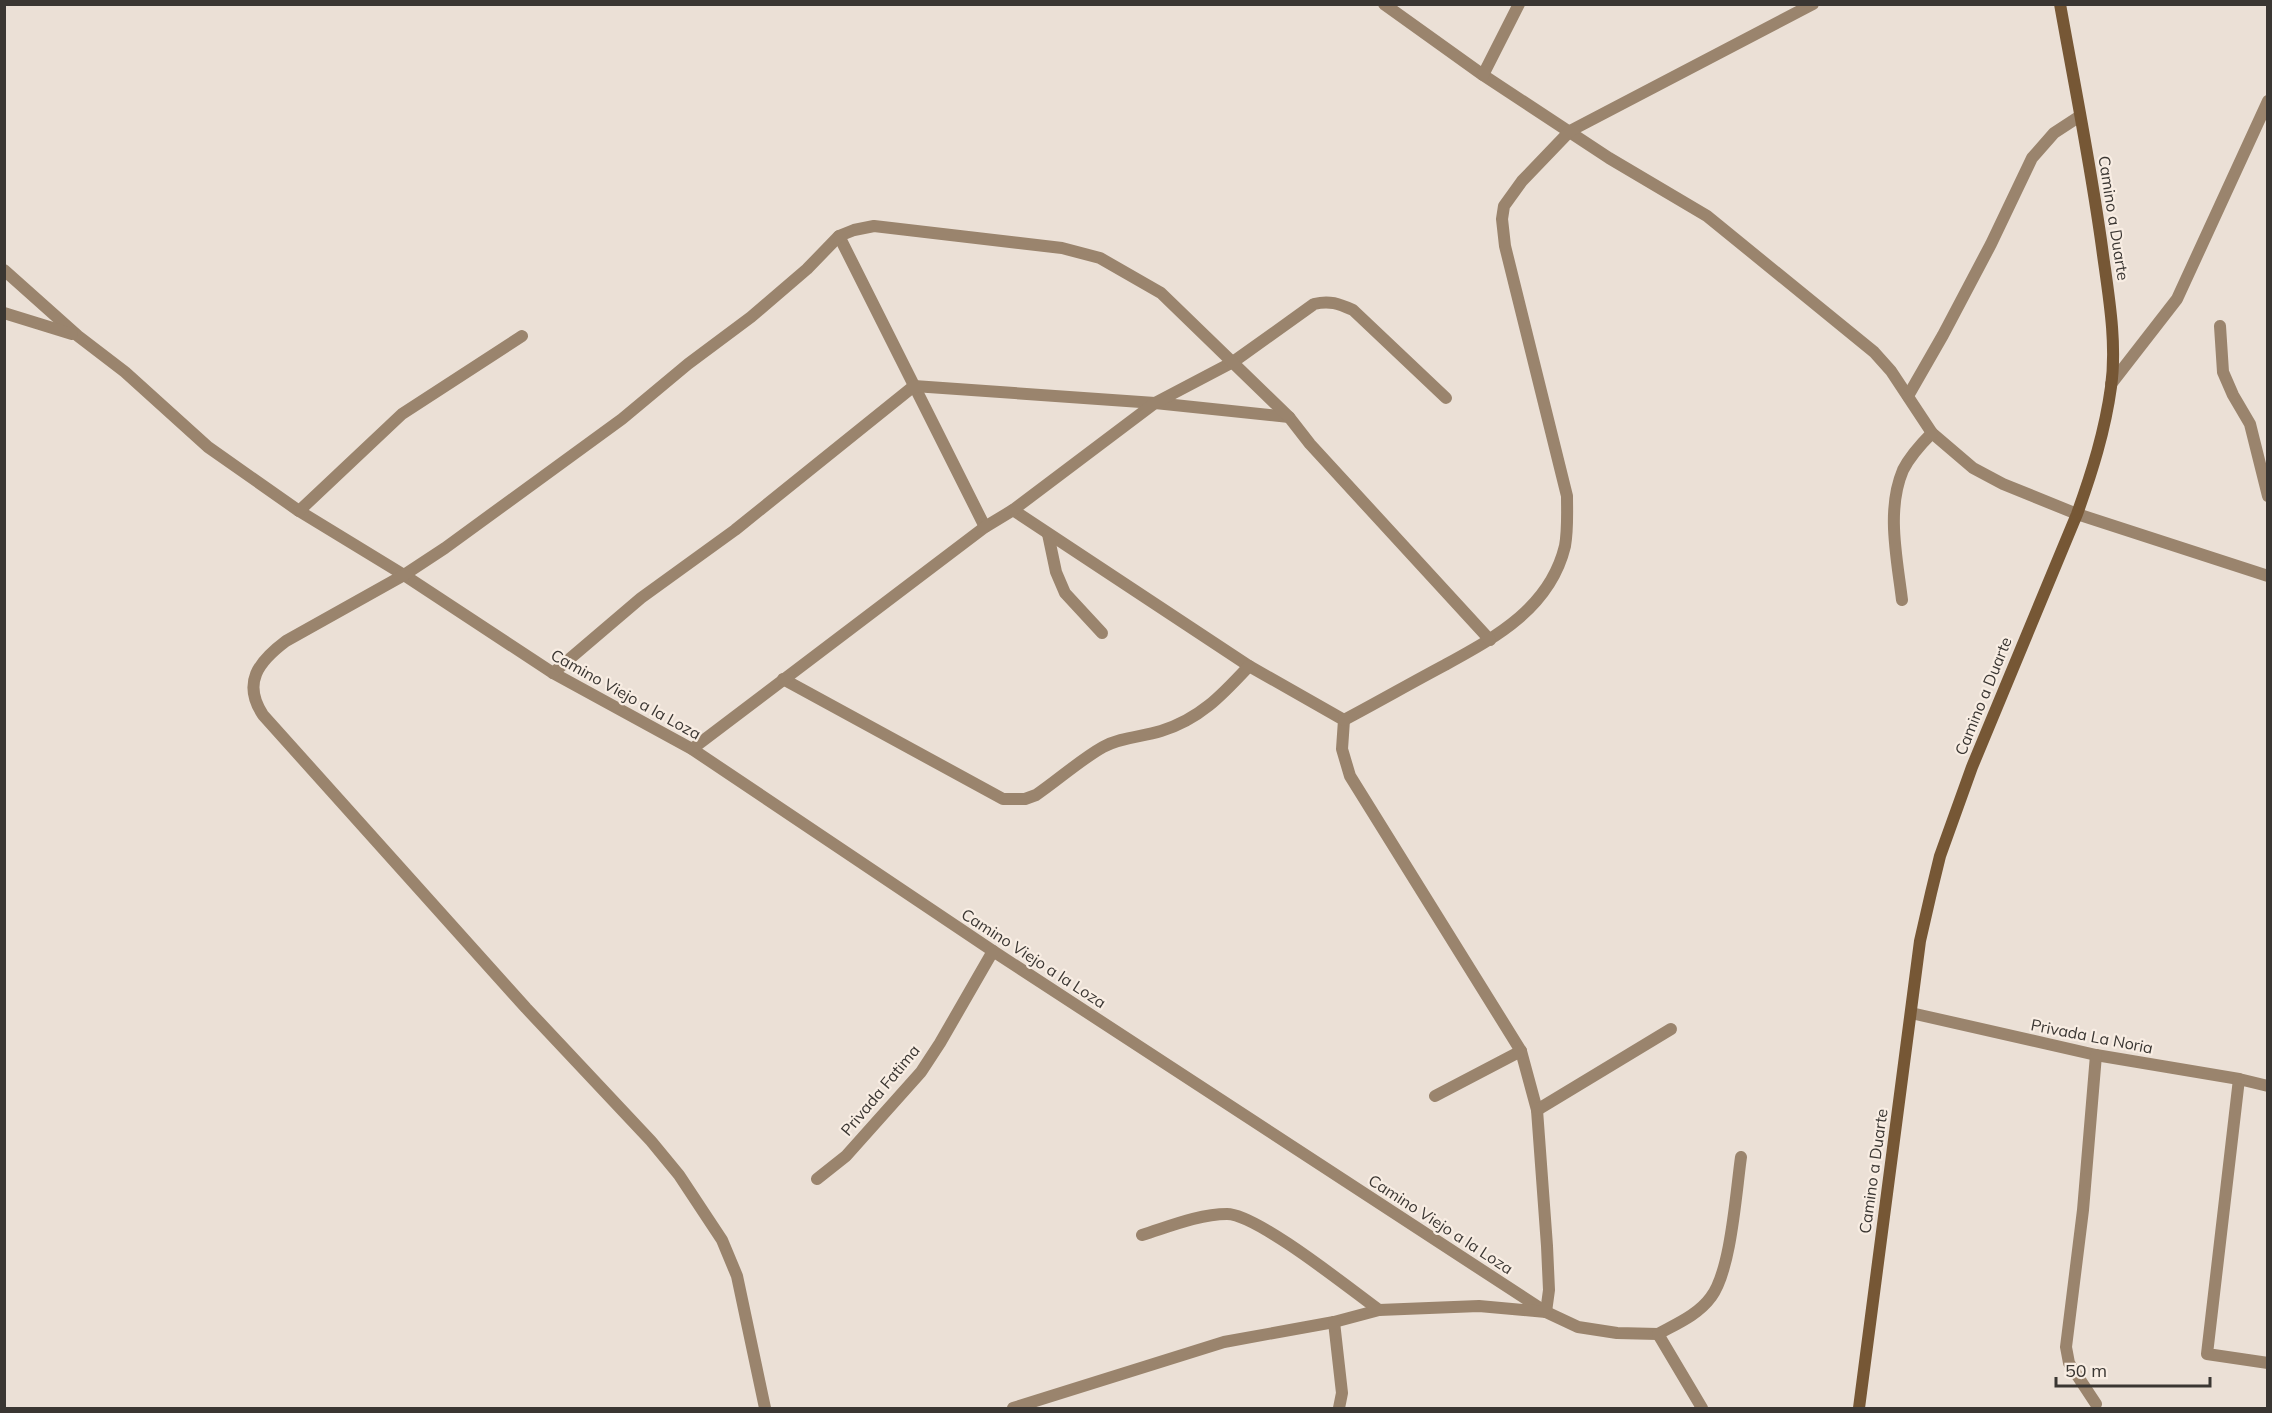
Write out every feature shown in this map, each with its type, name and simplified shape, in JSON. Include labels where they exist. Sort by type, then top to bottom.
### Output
[{"type":"street","points":[[1384,4],[1483,75],[1609,158],[1707,216],[1856,335],[1874,352],[1891,371],[1932,433],[1973,468],[2003,484],[2077,514],[2268,576]]},
{"type":"street","points":[[1483,75],[1519,4]]},
{"type":"street","points":[[1344,720],[1490,640],[1519,620],[1541,595],[1555,572],[1564,547],[1568,525],[1567,496],[1505,246],[1502,219],[1504,206],[1522,182],[1570,131],[1813,4]]},
{"type":"street","name":"Camino a Duarte","points":[[1859,1408],[1920,941],[1940,856],[1972,767],[2077,514],[2104,431],[2111,384],[2112,333],[2108,290],[2096,203],[2060,4]]},
{"type":"street","points":[[2111,384],[2178,299],[2268,101]]},
{"type":"street","points":[[1908,396],[1986,254],[2032,158],[2054,133],[2080,116]]},
{"type":"street","points":[[765,1408],[737,1276],[722,1240],[679,1175],[651,1141],[526,1008],[275,729],[254,700],[253,682],[259,667],[270,653],[286,641],[405,575],[445,548],[622,419],[688,364],[751,317],[807,269],[839,236],[874,226],[1062,248],[1100,258],[1161,293],[1289,417],[1310,444],[1490,640]]},
{"type":"street","points":[[839,236],[985,527]]},
{"type":"street","name":"Camino Viejo a la Loza","points":[[4,270],[78,336],[125,372],[208,447],[299,511],[405,575],[553,673],[692,749],[993,951],[1546,1312],[1578,1327],[1617,1333],[1658,1334]]},
{"type":"street","points":[[692,749],[985,527],[1013,510],[1155,403],[1233,362],[1314,304],[1325,301],[1336,302],[1353,310],[1446,398]]},
{"type":"street","points":[[4,313],[78,336]]},
{"type":"street","points":[[2220,326],[2223,372],[2250,424],[2268,496]]},
{"type":"street","points":[[299,511],[402,414],[522,336]]},
{"type":"street","points":[[553,673],[641,598],[735,530],[914,386],[1155,403],[1289,417]]},
{"type":"street","points":[[1902,600],[1894,520],[1897,491],[1904,469],[1932,433]]},
{"type":"street","points":[[1013,510],[1248,666],[1344,720]]},
{"type":"street","points":[[1048,534],[1056,572],[1065,593],[1102,633]]},
{"type":"street","points":[[783,679],[1004,799],[1025,799],[1036,795],[1102,748],[1117,741],[1162,731],[1196,716],[1213,704],[1248,666]]},
{"type":"street","points":[[1013,1408],[1224,1342],[1334,1322],[1378,1310],[1479,1306],[1546,1312],[1548,1246],[1537,1110],[1521,1051],[1350,776],[1342,749],[1344,720]]},
{"type":"street","name":"Privada Fatima","points":[[817,1179],[846,1156],[921,1072],[993,951]]},
{"type":"street","name":"Privada La Noria","points":[[1911,1013],[2096,1055],[2268,1086]]},
{"type":"street","points":[[1537,1110],[1671,1029]]},
{"type":"street","points":[[1435,1096],[1521,1051]]},
{"type":"street","points":[[2096,1055],[2083,1210],[2066,1347],[2069,1363],[2096,1404]]},
{"type":"street","points":[[2239,1079],[2207,1354],[2268,1363]]},
{"type":"street","points":[[1699,1405],[1658,1334],[1695,1313],[1712,1297],[1720,1280],[1726,1262],[1741,1157]]},
{"type":"street","points":[[1142,1235],[1201,1218],[1228,1214],[1250,1221],[1272,1234],[1378,1310]]},
{"type":"street","points":[[1334,1322],[1342,1393],[1339,1408]]}]
